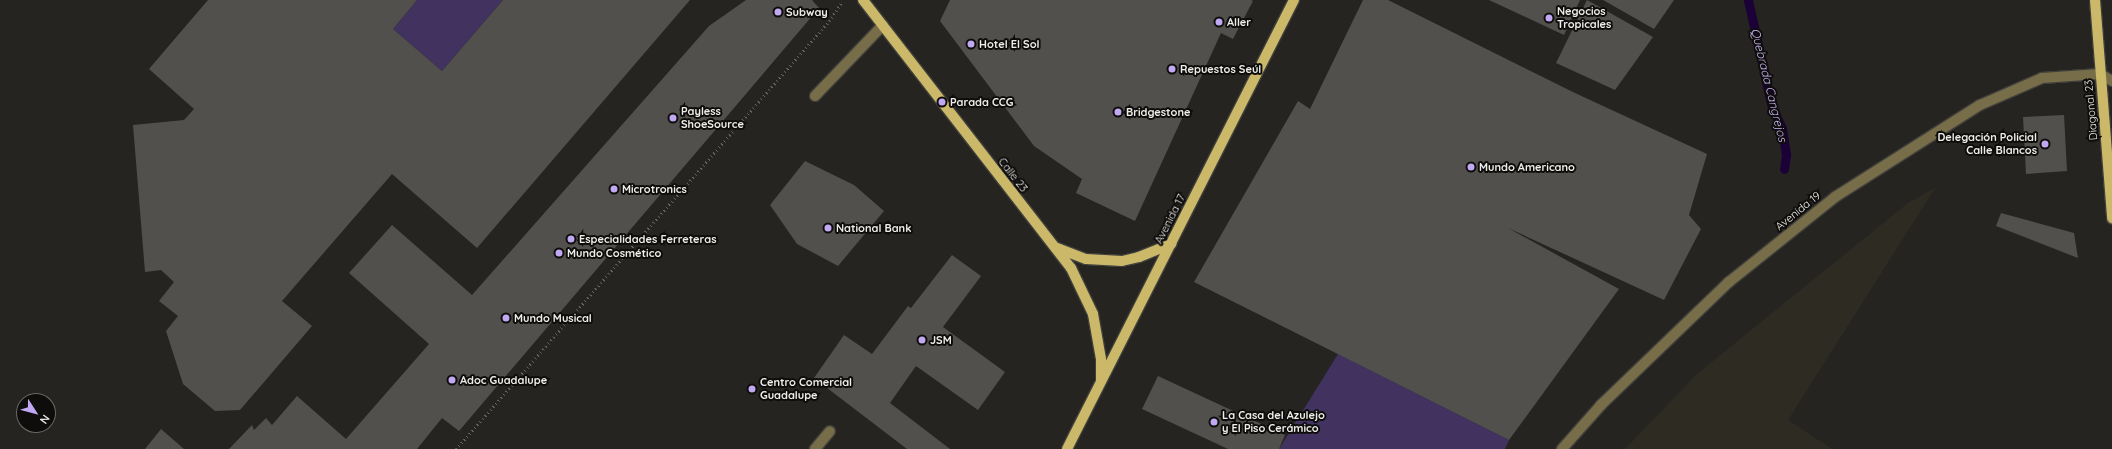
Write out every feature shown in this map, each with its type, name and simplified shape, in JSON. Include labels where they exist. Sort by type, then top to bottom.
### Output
[{"type":"main road","name":"Calle 23","points":[[863,0],[1071,268],[1093,314],[1101,359],[1101,383]]},
{"type":"main road","name":"Avenida 17","points":[[1067,449],[1294,0]]},
{"type":"main road","name":"Diagonal 23","points":[[2095,0],[2112,218]]},
{"type":"main road","points":[[1053,246],[1086,259],[1116,261],[1139,258],[1171,244]]},
{"type":"street","points":[[816,96],[883,25]]},
{"type":"street","points":[[2100,74],[2112,81]]},
{"type":"street","name":"Avenida 19","points":[[1562,449],[1601,405],[1729,282],[1835,197],[1980,105],[2042,78],[2100,74]]},
{"type":"street","points":[[815,449],[830,431]]},
{"type":"path","points":[[456,449],[829,21],[843,0]]},
{"type":"shaded area","points":[[417,0],[503,0],[442,71],[393,29]]},
{"type":"shaded area","points":[[1935,188],[1788,420],[1832,449],[1625,449],[1697,374],[1908,203]]},
{"type":"shaded area","points":[[1338,354],[1509,440],[1505,449],[1279,449]]},
{"type":"building","points":[[208,0],[417,0],[393,29],[442,71],[503,0],[690,0],[477,248],[392,174],[282,301],[312,326],[240,410],[215,411],[183,384],[166,331],[178,316],[159,301],[174,282],[161,270],[145,272],[133,125],[184,120],[194,109],[149,69]]},
{"type":"building","points":[[746,0],[812,0],[819,8],[459,431],[442,418],[417,449],[229,449],[252,425],[254,430],[266,418],[272,425],[297,396],[346,439],[429,344],[349,273],[392,225],[472,295],[709,26]]},
{"type":"building","points":[[950,0],[1253,1],[1233,39],[1221,33],[1135,221],[1076,193],[1082,179],[1034,146],[940,21]]},
{"type":"building","points":[[1363,0],[1388,0],[1575,93],[1707,154],[1689,215],[1701,229],[1664,300],[1508,228],[1619,289],[1509,440],[1194,282],[1298,101],[1310,109]]},
{"type":"building","name":"Negocios Tropicales","points":[[1489,0],[1580,0],[1564,35]]},
{"type":"building","points":[[1587,0],[1653,37],[1615,90],[1556,63]]},
{"type":"building","points":[[1603,0],[1674,0],[1654,29]]},
{"type":"building","name":"Delegación Policial Calle Blancos","points":[[2064,115],[2067,171],[2026,174],[2023,117]]},
{"type":"building","name":"National Bank","points":[[805,161],[854,185],[884,211],[838,266],[797,244],[770,205]]},
{"type":"building","points":[[2001,213],[2074,233],[2078,258],[1996,226]]},
{"type":"building","name":"JSM","points":[[952,255],[981,276],[943,327],[1005,372],[978,410],[916,366],[890,403],[950,449],[907,449],[814,378],[844,335],[872,354],[908,306],[911,308]]},
{"type":"building","name":"La Casa del Azulejo y El Piso Cerámico","points":[[1158,376],[1285,435],[1279,449],[1228,449],[1142,409]]},
{"type":"building","points":[[161,429],[184,449],[145,449]]},
{"type":"waterway","name":"Quebrada Cangrejos","points":[[1748,0],[1771,104],[1782,129],[1786,155],[1784,169]]},
{"type":"place","name":"Subway","points":[[778,12]]},
{"type":"place","name":"Negocios Tropicales","points":[[1549,18]]},
{"type":"place","name":"Aller","points":[[1219,22]]},
{"type":"place","name":"Hotel El Sol","points":[[971,44]]},
{"type":"place","name":"Repuestos Seúl","points":[[1172,69]]},
{"type":"place","name":"Parada CCG","points":[[942,102]]},
{"type":"place","name":"Bridgestone","points":[[1118,112]]},
{"type":"place","name":"Payless ShoeSource","points":[[673,118]]},
{"type":"place","name":"Delegación Policial Calle Blancos","points":[[2045,144]]},
{"type":"place","name":"Mundo Americano","points":[[1471,167]]},
{"type":"place","name":"Microtronics","points":[[614,189]]},
{"type":"place","name":"National Bank","points":[[828,228]]},
{"type":"place","name":"Especialidades Ferreteras","points":[[571,239]]},
{"type":"place","name":"Mundo Cosmético","points":[[559,253]]},
{"type":"place","name":"Mundo Musical","points":[[506,318]]},
{"type":"place","name":"JSM","points":[[922,340]]},
{"type":"place","name":"Adoc Guadalupe","points":[[452,380]]},
{"type":"place","name":"Centro Comercial Guadalupe","points":[[752,389]]},
{"type":"place","name":"La Casa del Azulejo y El Piso Cerámico","points":[[1214,422]]}]
